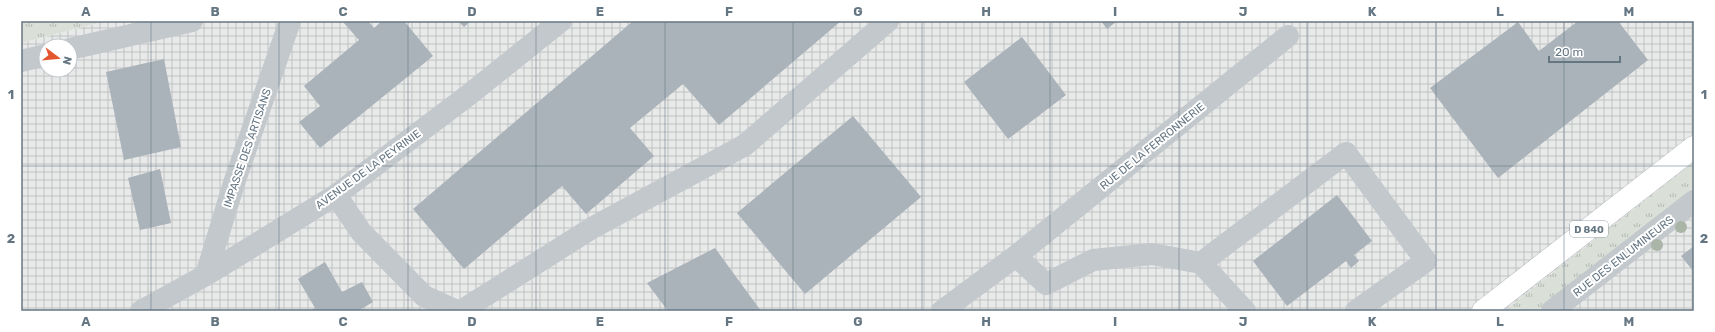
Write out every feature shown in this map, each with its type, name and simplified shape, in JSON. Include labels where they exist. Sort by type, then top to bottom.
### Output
[{"type":"main road","name":"D 840","points":[[1483,311],[1694,146]]},
{"type":"street","points":[[78,47],[192,21]]},
{"type":"street","name":"IMPASSE DES ARTISANS","points":[[206,275],[235,180],[290,21]]},
{"type":"street","name":"AVENUE DE LA PEYRINIE","points":[[141,311],[206,275],[336,195],[466,97],[561,21]]},
{"type":"street","points":[[461,311],[592,228],[745,145],[881,24]]},
{"type":"street","name":"RUE DE LA FERRONNERIE","points":[[942,311],[1016,256],[1288,36]]},
{"type":"street","points":[[21,60],[38,57]]},
{"type":"street","points":[[1201,263],[1346,153],[1426,261],[1356,311]]},
{"type":"street","points":[[336,195],[361,232],[424,296],[456,311]]},
{"type":"street","name":"RUE DES ENLUMINEURS","points":[[1552,311],[1694,200]]},
{"type":"street","points":[[1016,256],[1046,284],[1093,260],[1152,254],[1201,263],[1245,311]]},
{"type":"shaded area","points":[[106,21],[1694,21],[1694,311],[21,311],[21,43],[38,39],[38,78],[78,78],[78,38],[40,38]]},
{"type":"green space","points":[[21,21],[106,21],[38,38],[21,43]]},
{"type":"green space","points":[[1694,162],[1694,191],[1540,311],[1504,311]]},
{"type":"building","points":[[368,21],[374,28],[382,21],[404,21],[433,56],[320,148],[299,122],[320,106],[304,86],[359,40],[343,22]]},
{"type":"building","points":[[458,21],[471,21],[464,27]]},
{"type":"building","points":[[633,21],[841,21],[719,125],[683,84],[630,128],[654,156],[586,214],[562,186],[464,269],[413,209]]},
{"type":"building","points":[[1101,21],[1117,21],[1107,29]]},
{"type":"building","points":[[1578,21],[1618,21],[1648,60],[1498,178],[1430,88],[1518,22],[1539,51]]},
{"type":"building","points":[[1022,37],[1066,95],[1008,139],[964,82]]},
{"type":"building","points":[[164,59],[181,147],[124,160],[106,72]]},
{"type":"building","points":[[853,116],[921,197],[805,294],[737,213]]},
{"type":"building","points":[[160,169],[171,223],[140,230],[128,178]]},
{"type":"building","points":[[1337,195],[1372,241],[1354,255],[1359,261],[1351,268],[1346,261],[1287,306],[1253,261]]},
{"type":"building","points":[[1694,246],[1694,272],[1681,256]]},
{"type":"building","points":[[715,248],[761,311],[668,311],[647,283]]},
{"type":"building","points":[[325,262],[342,292],[362,282],[373,302],[358,311],[309,311],[315,308],[298,279]]}]
